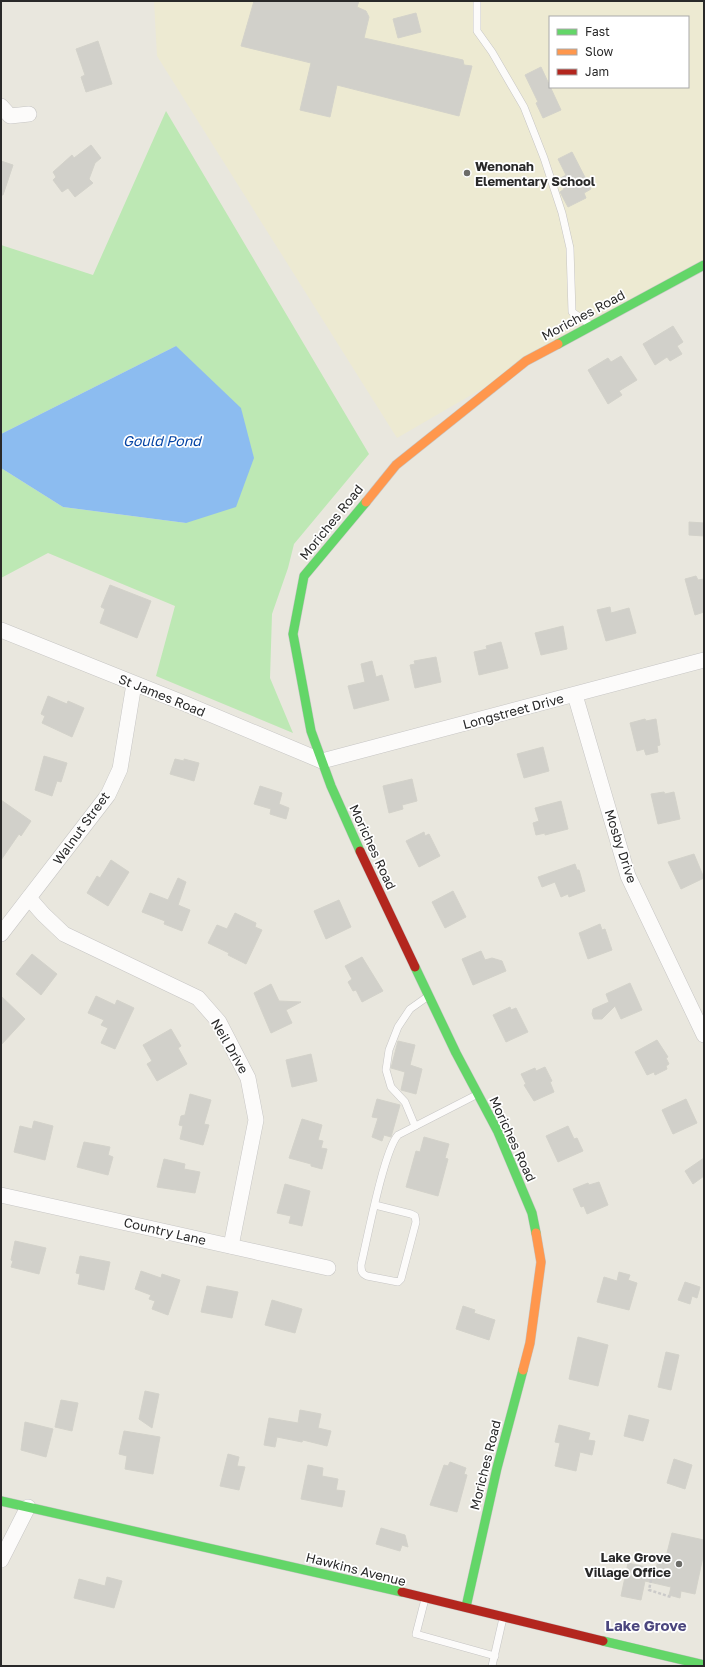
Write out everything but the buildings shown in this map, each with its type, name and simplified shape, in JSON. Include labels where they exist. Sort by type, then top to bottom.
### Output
[{"type":"street","points":[[1,106],[10,116],[29,114]]},
{"type":"street","name":"Moriches Road","points":[[466,1607],[497,1468],[530,1343],[541,1262],[532,1213],[498,1132],[429,996],[331,786],[311,731],[293,634],[304,576],[396,465],[526,361],[704,265]]},
{"type":"street","name":"St James Road","points":[[1,630],[322,761]]},
{"type":"street","name":"Longstreet Drive","points":[[322,761],[704,660]]},
{"type":"street","name":"Walnut Street","points":[[1,934],[111,788],[120,769],[125,748],[134,684]]},
{"type":"street","name":"Mosby Drive","points":[[575,695],[628,876],[704,1035]]},
{"type":"street","name":"Neil Drive","points":[[29,898],[64,934],[198,998],[219,1022],[248,1078],[256,1120],[231,1246]]},
{"type":"street","name":"Country Lane","points":[[1,1195],[328,1268]]},
{"type":"street","name":"Hawkins Avenue","points":[[1,1501],[332,1575],[503,1616],[684,1663],[704,1665]]},
{"type":"street","points":[[1,1560],[28,1507]]},
{"type":"lane","points":[[478,1],[478,31],[524,107],[544,158],[562,213],[570,248],[572,312],[578,318],[592,325]]},
{"type":"lane","points":[[416,1126],[405,1102],[391,1087],[386,1070],[389,1050],[398,1027],[410,1009],[429,996]]},
{"type":"lane","points":[[375,1205],[415,1216],[416,1222],[401,1279],[398,1282],[363,1275],[361,1270],[375,1205],[390,1146],[398,1135],[478,1094]]},
{"type":"lane","points":[[425,1598],[416,1634],[495,1656]]},
{"type":"lane","points":[[492,1666],[503,1616]]},
{"type":"path","points":[[654,1570],[648,1590],[671,1597]]},
{"type":"shaded area","name":"Wenonah Elementary School","points":[[154,1],[704,1],[704,260],[397,438],[157,56]]},
{"type":"green space","points":[[166,111],[369,454],[294,544],[288,568],[272,614],[270,678],[293,733],[156,676],[175,606],[48,553],[1,578],[1,468],[63,507],[186,523],[176,346],[1,434],[1,245],[93,275]]},
{"type":"water","name":"Gould Pond","points":[[176,346],[241,408],[254,458],[236,507],[186,523],[63,507],[1,468],[1,434]]},
{"type":"traffic: fast","points":[[558,344],[704,265]]},
{"type":"traffic: fast","points":[[360,851],[331,786],[311,731],[293,634],[304,576],[366,502]]},
{"type":"traffic: fast","points":[[415,967],[456,1053],[498,1132],[532,1213],[536,1233]]},
{"type":"traffic: fast","points":[[466,1607],[497,1468],[523,1370]]},
{"type":"traffic: fast","points":[[1,1501],[402,1592]]},
{"type":"traffic: fast","points":[[603,1641],[704,1665]]},
{"type":"traffic: slow","points":[[366,502],[396,465],[526,361],[558,344]]},
{"type":"traffic: slow","points":[[523,1370],[530,1343],[541,1262],[536,1233]]},
{"type":"traffic: jam","points":[[360,851],[415,967]]},
{"type":"traffic: jam","points":[[402,1592],[603,1641]]},
{"type":"place","name":"Wenonah Elementary School","points":[[467,173]]},
{"type":"place","name":"Lake Grove Village Office","points":[[679,1564]]},
{"type":"district","name":"Lake Grove","points":[[646,1626]]}]
